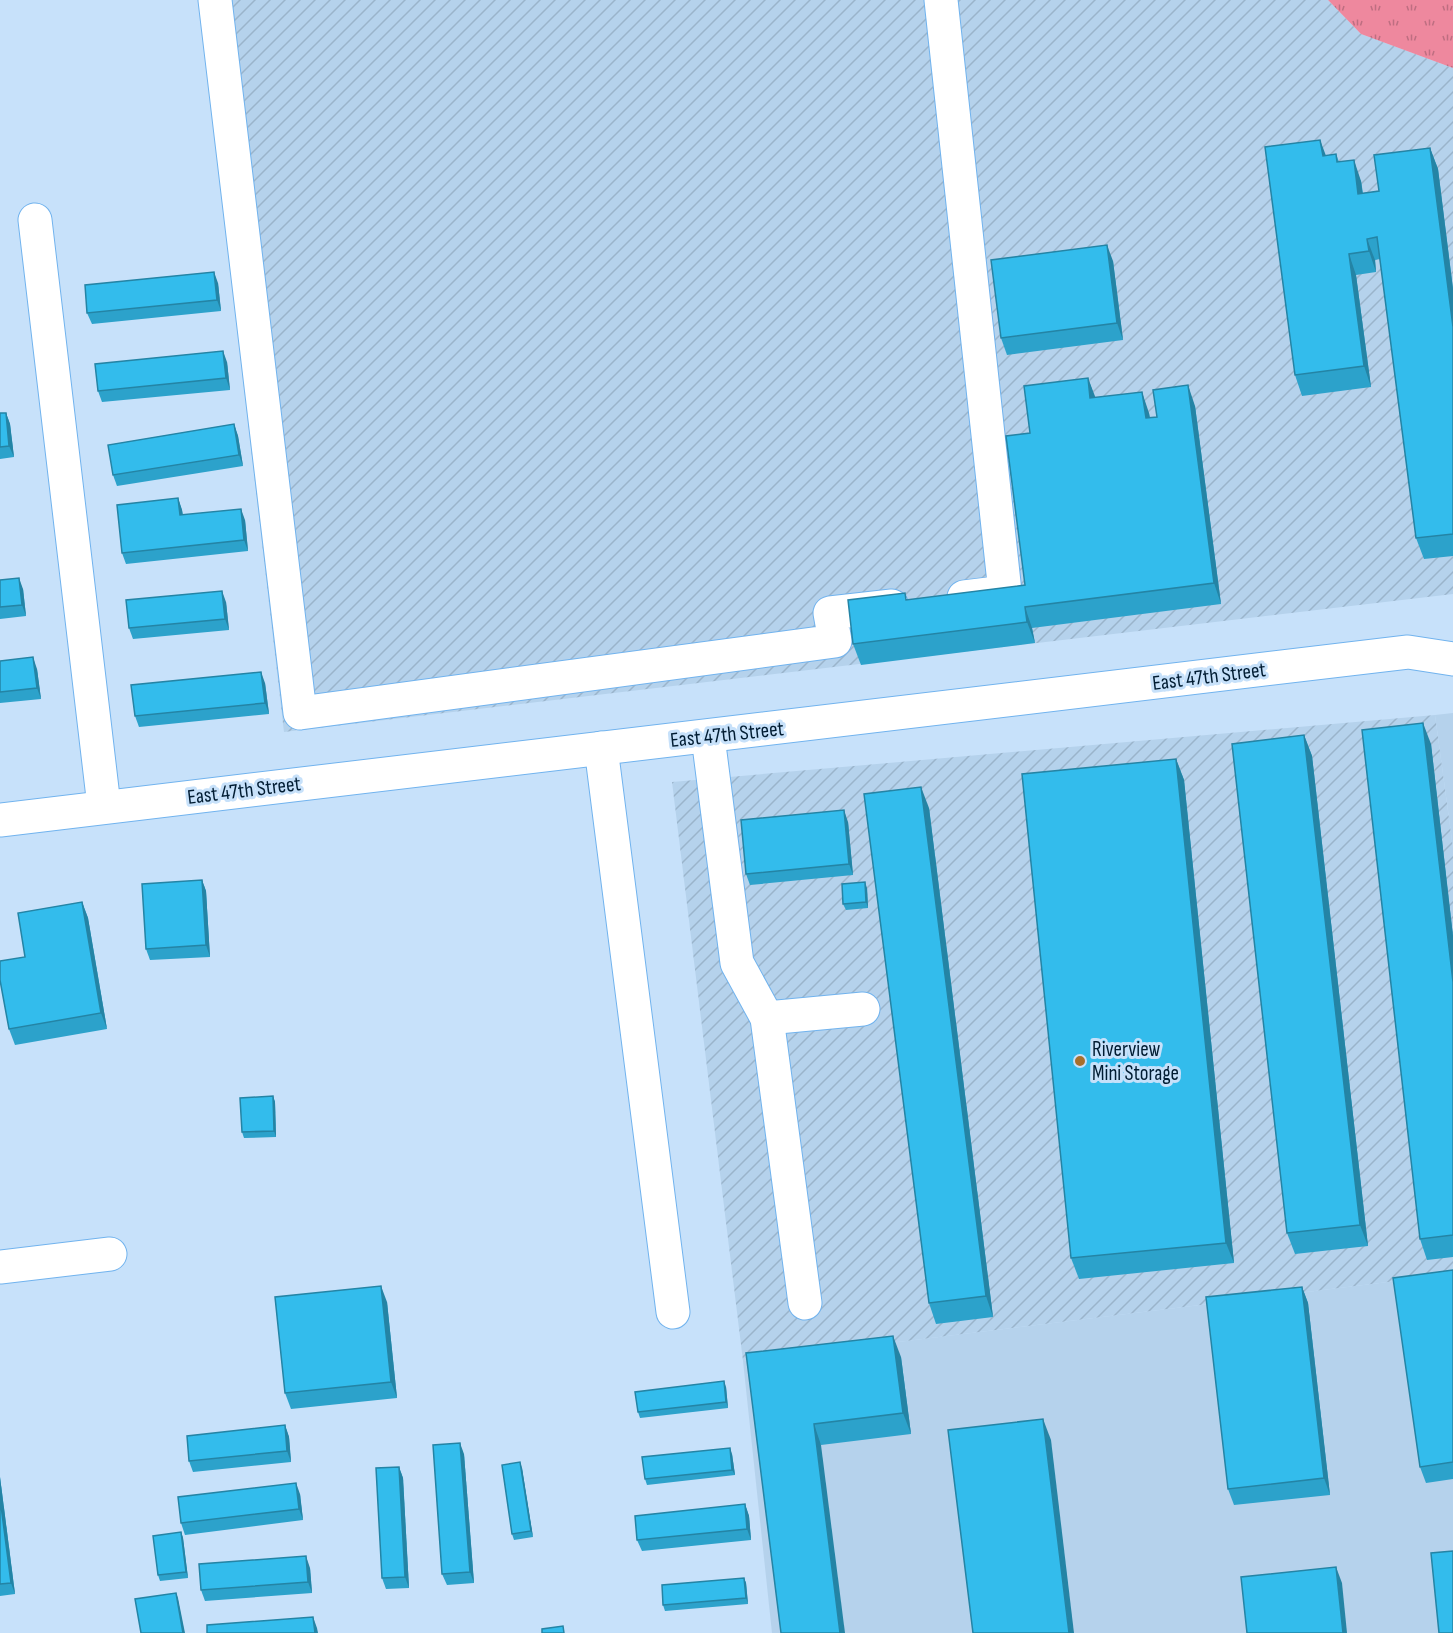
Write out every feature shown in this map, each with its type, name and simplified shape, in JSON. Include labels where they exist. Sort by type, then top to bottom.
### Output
[{"type":"street","points":[[215,0],[300,713],[835,641],[830,613],[1005,592],[941,0]]},
{"type":"street","points":[[35,220],[104,806]]},
{"type":"street","name":"East 47th Street","points":[[0,820],[1408,652],[1453,659]]},
{"type":"street","points":[[708,737],[737,963],[767,1018],[805,1303]]},
{"type":"street","points":[[601,748],[673,1312]]},
{"type":"street","points":[[767,1018],[863,1009]]},
{"type":"street","points":[[0,1267],[110,1254]]},
{"type":"shaded area","points":[[199,0],[1328,0],[1361,34],[1453,68],[1453,594],[284,732]]},
{"type":"shaded area","points":[[1453,713],[1453,848],[1435,715]]},
{"type":"shaded area","name":"Riverview Mini Storage","points":[[1435,715],[1453,848],[1453,1274],[743,1361],[672,782]]},
{"type":"shaded area","points":[[1453,1274],[1453,1633],[772,1633],[743,1361]]},
{"type":"green space","points":[[1328,0],[1453,0],[1453,68],[1361,34]]},
{"type":"building","points":[[1320,140],[1323,156],[1336,154],[1337,162],[1354,160],[1358,194],[1379,191],[1374,155],[1430,148],[1453,327],[1453,534],[1416,538],[1377,237],[1367,239],[1369,251],[1349,254],[1364,366],[1295,375],[1265,147]]},
{"type":"building","points":[[1107,245],[1117,323],[1001,338],[991,260]]},
{"type":"building","points":[[214,272],[217,300],[87,313],[85,285]]},
{"type":"building","points":[[223,351],[226,378],[98,391],[95,364]]},
{"type":"building","points":[[1088,378],[1090,398],[1142,392],[1146,418],[1157,417],[1153,390],[1188,385],[1214,583],[1025,607],[1027,622],[853,644],[848,600],[905,593],[906,600],[1025,585],[1006,436],[1030,433],[1024,386]]},
{"type":"building","points":[[0,413],[6,413],[9,446],[0,447]]},
{"type":"building","points":[[234,424],[239,455],[113,475],[108,445]]},
{"type":"building","points":[[178,498],[180,515],[241,509],[244,540],[122,553],[117,505]]},
{"type":"building","points":[[19,578],[22,605],[0,607],[0,580]]},
{"type":"building","points":[[222,591],[225,619],[129,628],[126,600]]},
{"type":"building","points":[[33,657],[37,688],[0,692],[0,661]]},
{"type":"building","points":[[261,672],[265,703],[135,716],[131,685]]},
{"type":"building","points":[[1423,723],[1453,982],[1453,1235],[1420,1239],[1362,730]]},
{"type":"building","points":[[1304,735],[1360,1225],[1287,1233],[1232,744]]},
{"type":"building","points":[[1176,759],[1226,1243],[1071,1258],[1022,774]]},
{"type":"building","points":[[921,787],[986,1296],[929,1303],[864,794]]},
{"type":"building","points":[[844,810],[849,864],[746,874],[741,820]]},
{"type":"building","points":[[202,880],[206,945],[146,949],[142,884]]},
{"type":"building","points":[[865,882],[866,902],[843,904],[842,884]]},
{"type":"building","points":[[82,902],[101,1013],[9,1029],[0,980],[0,961],[25,957],[18,913]]},
{"type":"building","points":[[273,1096],[274,1131],[242,1132],[240,1098]]},
{"type":"building","points":[[1453,1270],[1453,1462],[1420,1467],[1393,1278]]},
{"type":"building","points":[[381,1286],[391,1382],[285,1393],[275,1297]]},
{"type":"building","points":[[1302,1287],[1324,1478],[1228,1489],[1206,1297]]},
{"type":"building","points":[[893,1336],[903,1413],[814,1424],[840,1633],[781,1633],[746,1353]]},
{"type":"building","points":[[724,1381],[726,1402],[638,1412],[635,1392]]},
{"type":"building","points":[[1043,1419],[1069,1633],[973,1633],[948,1430]]},
{"type":"building","points":[[285,1425],[287,1451],[189,1461],[187,1436]]},
{"type":"building","points":[[460,1443],[470,1572],[442,1574],[433,1445]]},
{"type":"building","points":[[730,1448],[732,1470],[645,1479],[642,1457]]},
{"type":"building","points":[[520,1462],[531,1531],[512,1534],[502,1465]]},
{"type":"building","points":[[399,1467],[405,1577],[382,1578],[376,1468]]},
{"type":"building","points":[[296,1483],[299,1509],[181,1523],[178,1497]]},
{"type":"building","points":[[0,1498],[11,1583],[0,1584]]},
{"type":"building","points":[[745,1504],[747,1529],[637,1540],[635,1516]]},
{"type":"building","points":[[181,1532],[186,1572],[158,1575],[153,1536]]},
{"type":"building","points":[[1453,1551],[1453,1633],[1439,1633],[1431,1553]]},
{"type":"building","points":[[306,1556],[308,1582],[201,1590],[199,1564]]},
{"type":"building","points":[[1336,1567],[1343,1633],[1247,1633],[1241,1577]]},
{"type":"building","points":[[744,1578],[746,1598],[663,1605],[662,1585]]},
{"type":"building","points":[[176,1593],[183,1633],[141,1633],[135,1599]]},
{"type":"building","points":[[313,1617],[315,1633],[207,1633],[207,1625]]},
{"type":"building","points":[[563,1626],[564,1633],[542,1633],[542,1629]]},
{"type":"place","name":"Riverview Mini Storage","points":[[1080,1061]]}]
